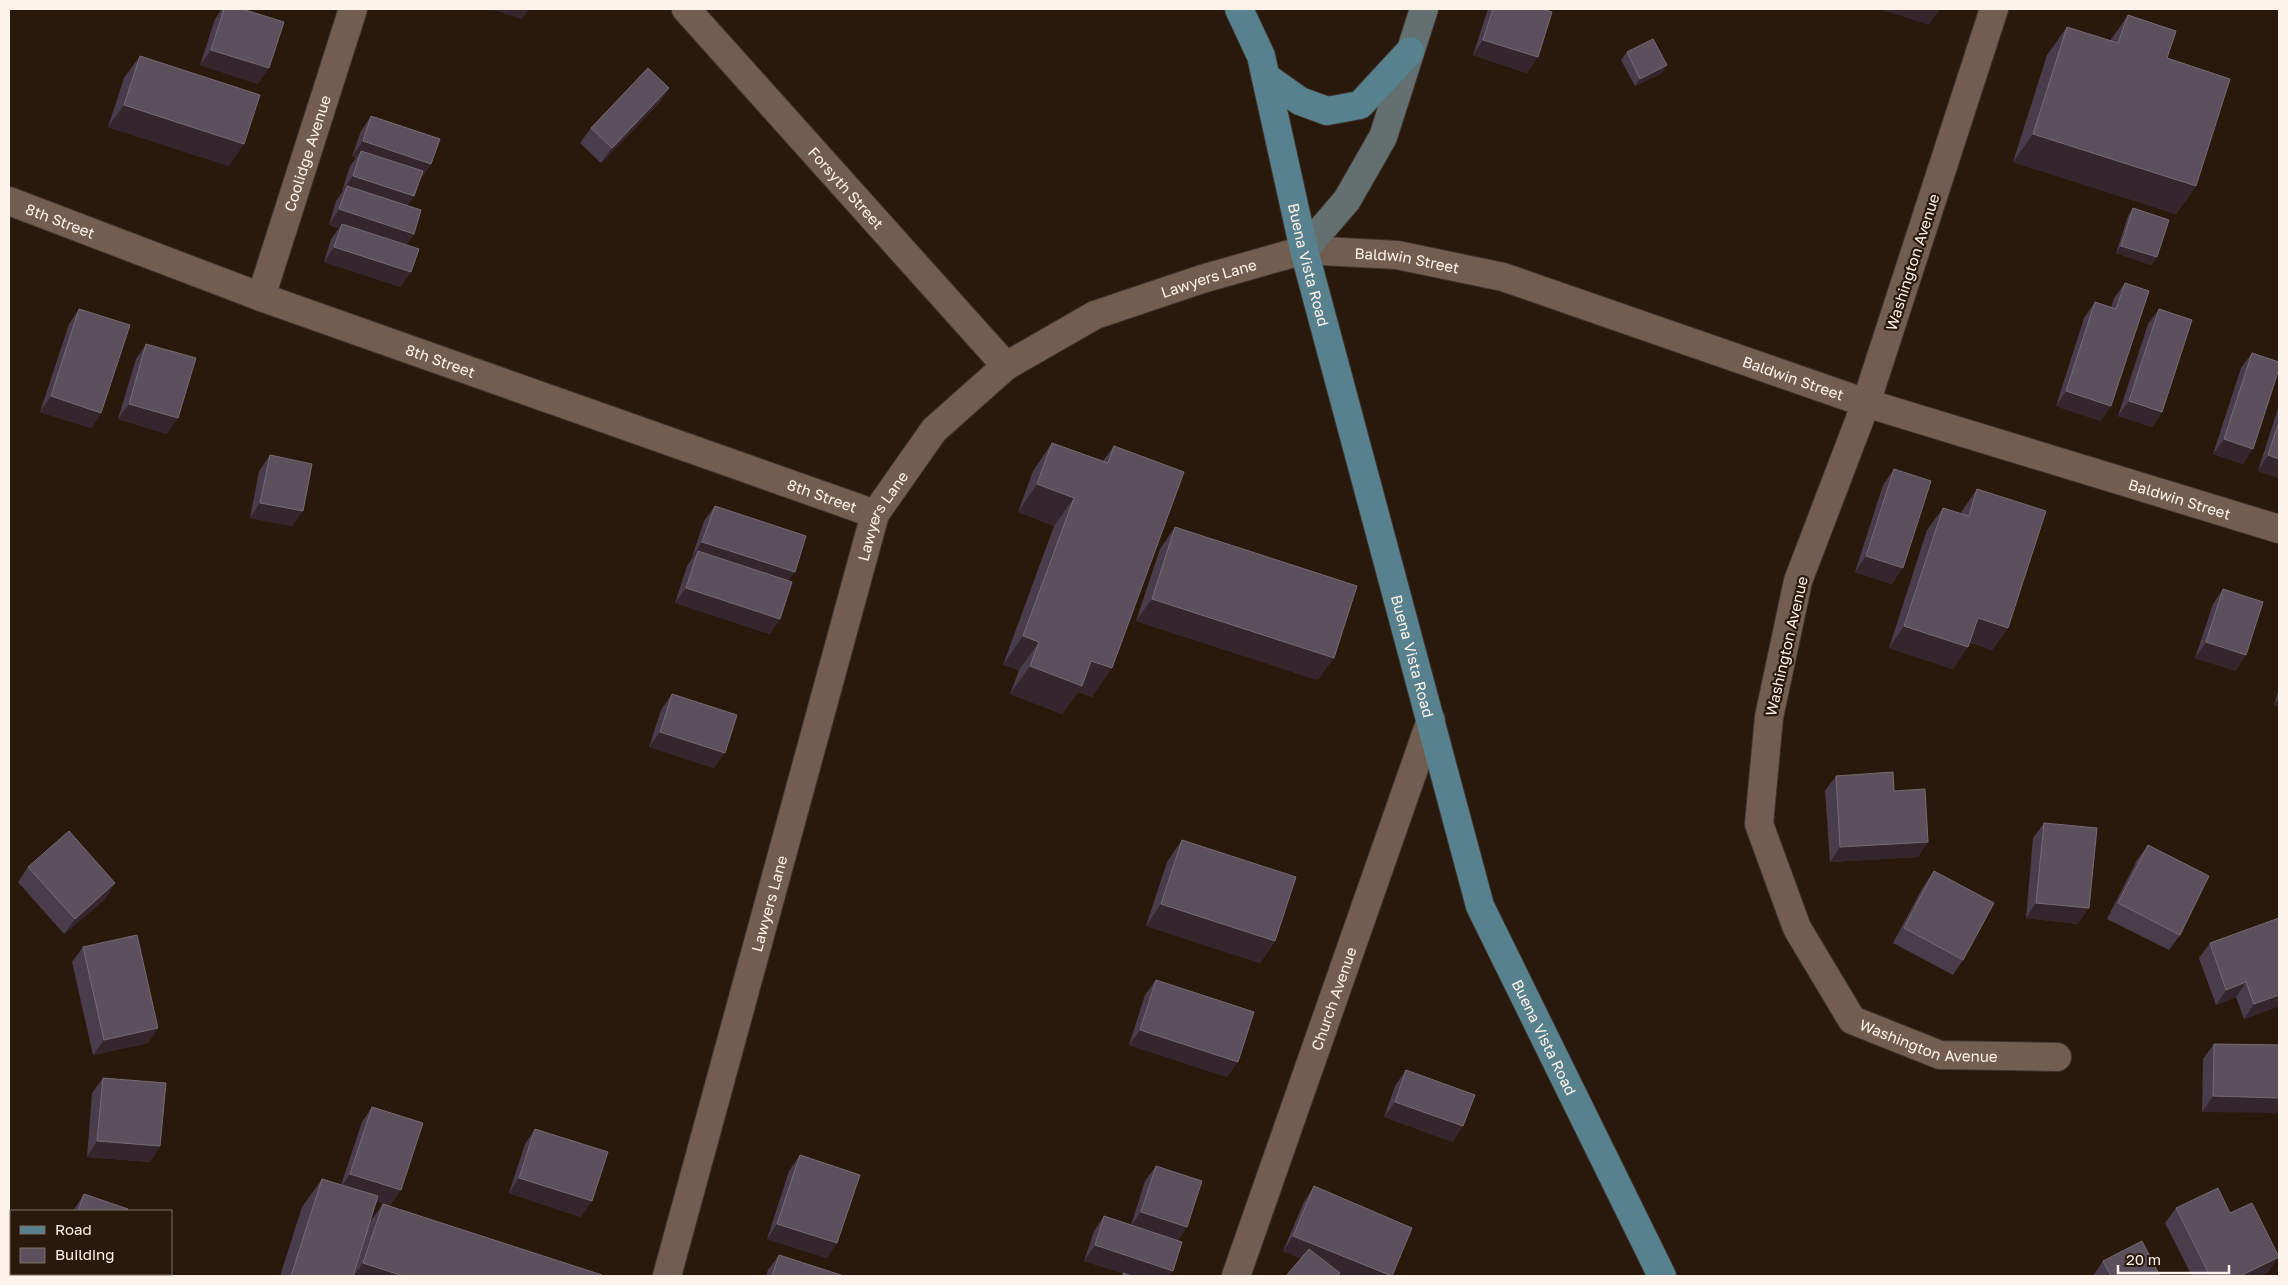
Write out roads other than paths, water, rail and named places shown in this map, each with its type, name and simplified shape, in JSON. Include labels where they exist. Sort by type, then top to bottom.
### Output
[{"type":"main road","name":"Buena Vista Road","points":[[1239,9],[1261,56],[1304,250],[1480,906],[1662,1276]]},
{"type":"main road","points":[[1266,78],[1300,101],[1327,111],[1360,105],[1410,51]]},
{"type":"street","name":"Coolidge Avenue","points":[[261,297],[353,9]]},
{"type":"street","name":"Forsyth Street","points":[[686,9],[1006,366]]},
{"type":"street","points":[[1304,250],[1347,200],[1383,137],[1424,9]]},
{"type":"street","name":"Washington Avenue","points":[[1994,9],[1866,403],[1798,581],[1769,717],[1759,824],[1797,928],[1852,1020],[1940,1056],[2057,1057]]},
{"type":"street","name":"8th Street","points":[[9,201],[261,297],[875,514]]},
{"type":"street","name":"Lawyers Lane","points":[[666,1276],[875,514],[934,430],[1006,366],[1095,315],[1202,279],[1304,250]]},
{"type":"street","name":"Baldwin Street","points":[[1304,250],[1397,255],[1503,277],[1866,403],[2279,529]]},
{"type":"street","name":"Church Avenue","points":[[1236,1276],[1431,720]]}]
